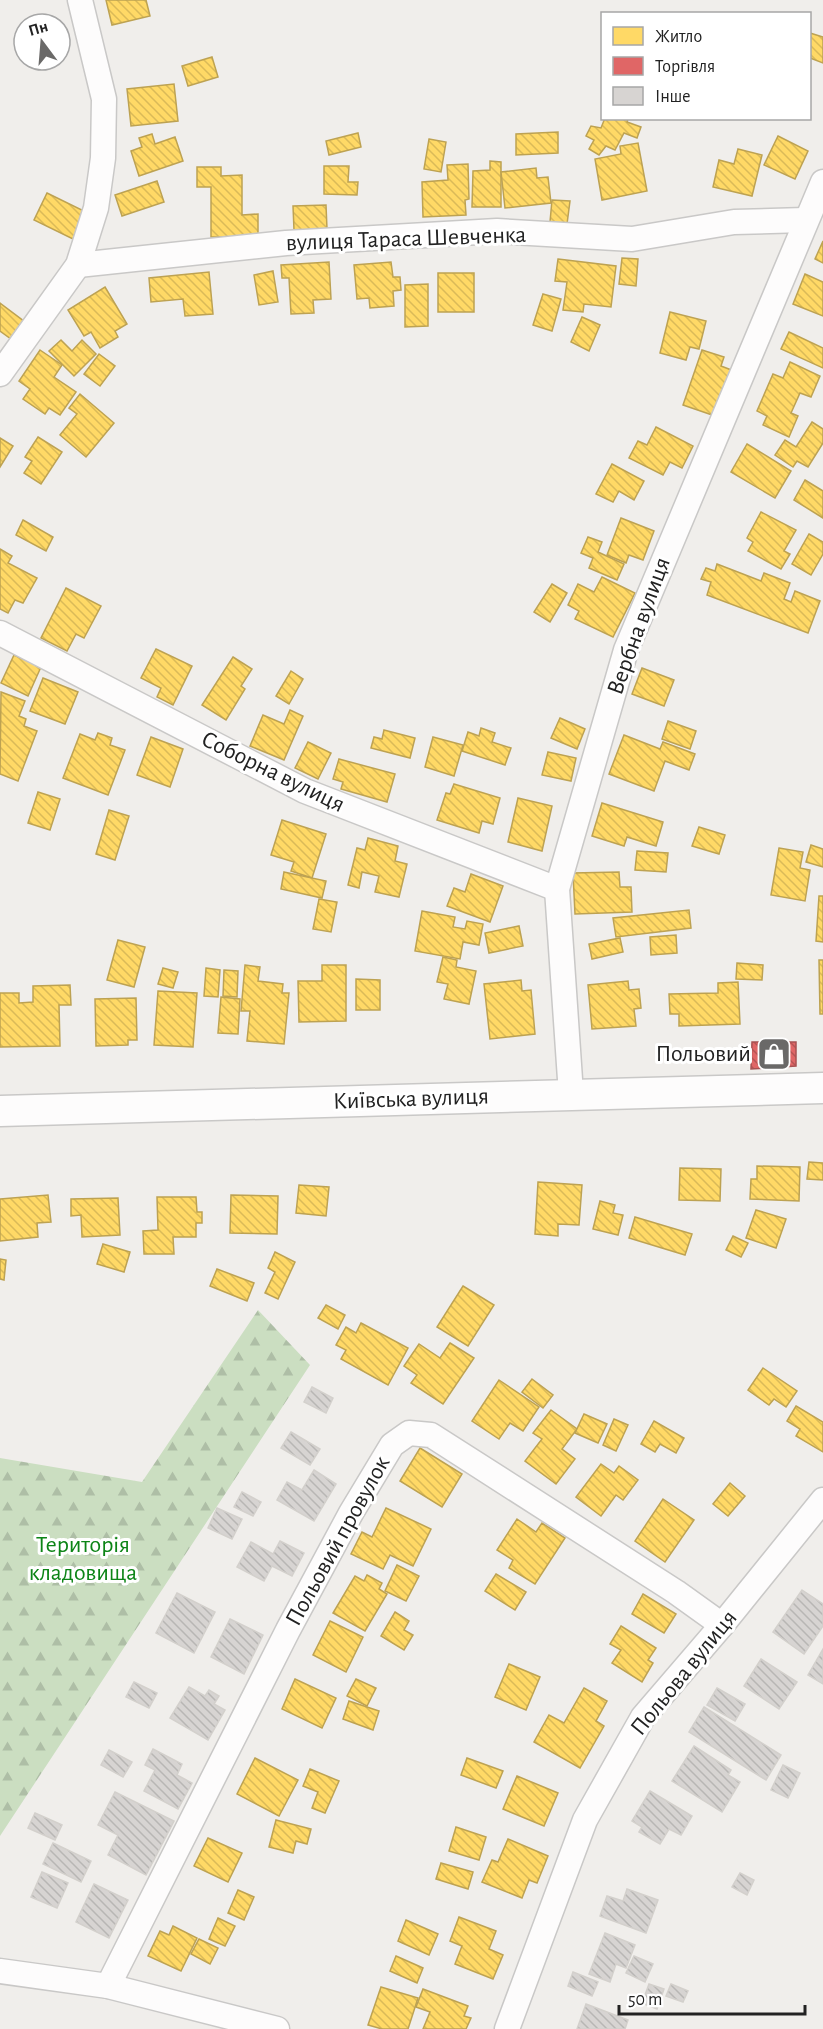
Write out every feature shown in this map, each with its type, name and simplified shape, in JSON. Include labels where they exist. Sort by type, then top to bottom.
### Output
[{"type":"street","points":[[0,374],[78,265],[96,208],[103,158],[104,99],[80,0]]},
{"type":"street","name":"Вербна вулиця","points":[[572,1094],[557,890],[626,650],[823,182]]},
{"type":"street","name":"вулиця Тараса Шевченка","points":[[78,265],[298,243],[497,231],[632,239],[734,222],[806,220]]},
{"type":"street","name":"Соборна вулиця","points":[[0,633],[305,792],[557,890]]},
{"type":"street","name":"Київська вулиця","points":[[0,1111],[823,1088]]},
{"type":"street","name":"Польовий провулок","points":[[108,1986],[288,1630],[351,1512],[392,1445],[409,1433],[431,1435],[440,1440],[666,1586],[722,1625]]},
{"type":"street","name":"Польова вулиця","points":[[507,2029],[585,1820],[643,1717],[722,1625],[823,1500]]},
{"type":"street","points":[[0,1971],[108,1986],[277,2029]]},
{"type":"green space","name":"Територія кладовища","points":[[258,1310],[310,1365],[0,1836],[0,1458],[142,1482]]},
{"type":"building: Житло","points":[[106,0],[146,0],[150,16],[112,25]]},
{"type":"building: Житло","points":[[811,33],[823,37],[823,63],[811,58]]},
{"type":"building: Житло","points":[[212,57],[218,77],[188,86],[182,66]]},
{"type":"building: Житло","points":[[174,84],[178,121],[131,126],[127,89]]},
{"type":"building: Житло","points":[[604,120],[628,120],[627,122],[641,127],[637,138],[624,133],[615,150],[606,146],[599,155],[589,149],[594,140],[586,136],[591,126],[601,128]]},
{"type":"building: Житло","points":[[558,132],[558,153],[516,155],[516,134]]},
{"type":"building: Житло","points":[[358,133],[361,147],[329,155],[326,141]]},
{"type":"building: Житло","points":[[152,134],[155,144],[175,137],[183,161],[139,176],[131,151],[142,147],[139,138]]},
{"type":"building: Житло","points":[[778,136],[808,151],[795,179],[764,165]]},
{"type":"building: Житло","points":[[429,139],[446,142],[441,172],[424,169]]},
{"type":"building: Житло","points":[[638,143],[647,191],[602,200],[595,159],[621,154],[620,146]]},
{"type":"building: Житло","points":[[738,149],[762,155],[752,196],[713,187],[719,160],[734,164]]},
{"type":"building: Житло","points":[[490,161],[501,162],[501,207],[472,207],[473,171],[490,170]]},
{"type":"building: Житло","points":[[468,164],[469,199],[465,200],[466,215],[423,217],[422,182],[448,180],[447,165]]},
{"type":"building: Житло","points":[[324,166],[349,166],[348,182],[358,182],[357,195],[324,194]]},
{"type":"building: Житло","points":[[197,167],[221,167],[221,176],[242,175],[242,215],[258,214],[258,237],[211,237],[211,187],[197,187]]},
{"type":"building: Житло","points":[[536,168],[537,178],[548,177],[551,203],[505,208],[501,172]]},
{"type":"building: Житло","points":[[157,181],[164,202],[122,216],[115,195]]},
{"type":"building: Житло","points":[[47,193],[86,212],[73,239],[34,220]]},
{"type":"building: Житло","points":[[552,200],[570,201],[567,224],[550,222]]},
{"type":"building: Житло","points":[[326,205],[327,229],[294,230],[293,206]]},
{"type":"building: Житло","points":[[823,241],[823,263],[815,259]]},
{"type":"building: Житло","points":[[622,258],[638,259],[636,286],[619,284]]},
{"type":"building: Житло","points":[[558,259],[616,266],[611,307],[584,304],[583,312],[563,310],[567,282],[555,281]]},
{"type":"building: Житло","points":[[329,262],[331,299],[313,300],[314,313],[291,314],[289,278],[282,278],[281,265]]},
{"type":"building: Житло","points":[[391,262],[393,277],[400,277],[401,290],[393,291],[394,306],[370,308],[369,298],[357,299],[354,265]]},
{"type":"building: Житло","points":[[273,271],[278,302],[259,305],[254,275]]},
{"type":"building: Житло","points":[[209,272],[213,314],[185,316],[183,299],[151,302],[149,278]]},
{"type":"building: Житло","points":[[438,273],[474,273],[474,312],[438,312]]},
{"type":"building: Житло","points":[[805,274],[823,282],[823,316],[793,304]]},
{"type":"building: Житло","points":[[428,284],[428,326],[405,327],[405,285]]},
{"type":"building: Житло","points":[[105,287],[127,324],[115,331],[118,337],[100,348],[91,332],[84,336],[68,310]]},
{"type":"building: Житло","points":[[543,294],[561,299],[552,331],[533,325]]},
{"type":"building: Житло","points":[[0,303],[25,322],[11,339],[0,331]]},
{"type":"building: Житло","points":[[670,312],[706,321],[699,349],[690,347],[686,360],[660,353]]},
{"type":"building: Житло","points":[[582,317],[600,325],[589,351],[571,342]]},
{"type":"building: Житло","points":[[789,332],[823,348],[823,368],[781,349]]},
{"type":"building: Житло","points":[[61,340],[72,351],[82,340],[96,354],[74,376],[49,351]]},
{"type":"building: Житло","points":[[40,350],[62,365],[54,377],[76,392],[60,415],[49,408],[45,414],[23,399],[30,389],[19,381]]},
{"type":"building: Житло","points":[[702,350],[724,357],[721,366],[734,371],[718,417],[683,405]]},
{"type":"building: Житло","points":[[99,354],[115,366],[100,386],[84,374]]},
{"type":"building: Житло","points":[[790,362],[820,376],[811,397],[800,393],[791,413],[798,416],[789,437],[763,425],[767,416],[757,411],[773,374],[783,378]]},
{"type":"building: Житло","points":[[80,394],[114,423],[86,457],[60,435],[77,414],[69,408]]},
{"type":"building: Житло","points":[[812,422],[823,429],[823,443],[808,467],[797,461],[793,467],[775,455],[785,440],[796,447]]},
{"type":"building: Житло","points":[[656,427],[693,446],[682,468],[670,462],[663,475],[629,458],[638,441],[647,445]]},
{"type":"building: Житло","points":[[38,437],[62,452],[41,484],[24,473],[32,461],[25,457]]},
{"type":"building: Житло","points":[[0,438],[13,446],[0,467]]},
{"type":"building: Житло","points":[[747,444],[791,471],[775,498],[731,472]]},
{"type":"building: Житло","points":[[612,464],[644,481],[634,500],[619,491],[613,502],[596,494]]},
{"type":"building: Житло","points":[[805,480],[823,491],[823,518],[794,500]]},
{"type":"building: Житло","points":[[761,512],[796,530],[784,551],[790,554],[781,569],[748,551],[753,542],[747,538]]},
{"type":"building: Житло","points":[[621,518],[654,531],[643,560],[629,555],[626,563],[607,555]]},
{"type":"building: Житло","points":[[23,520],[53,537],[46,551],[16,535]]},
{"type":"building: Житло","points":[[809,534],[823,542],[823,554],[811,575],[792,564]]},
{"type":"building: Житло","points":[[588,537],[602,542],[598,552],[624,564],[617,580],[589,568],[593,558],[581,553]]},
{"type":"building: Житло","points":[[0,549],[12,556],[8,563],[37,578],[23,603],[15,600],[8,613],[0,609]]},
{"type":"building: Житло","points":[[717,564],[761,581],[764,573],[790,583],[784,599],[791,602],[795,591],[820,601],[808,633],[707,595],[711,582],[701,579],[706,568],[715,571]]},
{"type":"building: Житло","points":[[602,577],[635,593],[613,637],[575,619],[579,611],[568,605],[578,584],[594,592]]},
{"type":"building: Житло","points":[[552,584],[567,593],[550,622],[534,612]]},
{"type":"building: Житло","points":[[66,588],[101,606],[84,638],[76,634],[67,651],[41,638]]},
{"type":"building: Житло","points":[[156,649],[192,666],[173,705],[157,697],[161,688],[141,678]]},
{"type":"building: Житло","points":[[14,655],[41,667],[28,696],[1,683]]},
{"type":"building: Житло","points":[[233,657],[252,669],[241,686],[245,689],[226,720],[202,705]]},
{"type":"building: Житло","points":[[642,668],[674,680],[664,706],[632,694]]},
{"type":"building: Житло","points":[[291,671],[303,679],[289,704],[276,696]]},
{"type":"building: Житло","points":[[43,678],[78,692],[65,724],[30,711]]},
{"type":"building: Житло","points":[[1,692],[25,701],[19,716],[26,719],[24,726],[37,731],[18,781],[0,774]]},
{"type":"building: Житло","points":[[290,710],[303,716],[284,760],[250,746],[263,715],[284,724]]},
{"type":"building: Житло","points":[[560,718],[585,729],[577,749],[551,738]]},
{"type":"building: Житло","points":[[668,721],[696,731],[690,749],[662,739]]},
{"type":"building: Житло","points":[[481,728],[495,733],[492,742],[511,748],[505,765],[462,751],[468,732],[479,736]]},
{"type":"building: Житло","points":[[384,730],[415,738],[410,758],[371,748],[374,737],[382,739]]},
{"type":"building: Житло","points":[[98,733],[112,738],[110,745],[125,750],[108,795],[63,778],[80,734],[95,740]]},
{"type":"building: Житло","points":[[624,735],[660,749],[663,742],[695,754],[689,770],[665,761],[654,791],[609,774]]},
{"type":"building: Житло","points":[[151,737],[183,749],[170,787],[137,775]]},
{"type":"building: Житло","points":[[433,737],[463,745],[454,776],[425,767]]},
{"type":"building: Житло","points":[[308,742],[331,753],[318,779],[295,768]]},
{"type":"building: Житло","points":[[548,752],[576,758],[571,781],[542,775]]},
{"type":"building: Житло","points":[[339,759],[395,774],[387,802],[341,789],[343,782],[333,779]]},
{"type":"building: Житло","points":[[454,784],[500,798],[493,824],[482,821],[479,833],[437,820],[446,793],[450,794]]},
{"type":"building: Житло","points":[[38,792],[60,799],[50,830],[28,823]]},
{"type":"building: Житло","points":[[518,798],[552,806],[542,851],[508,842]]},
{"type":"building: Житло","points":[[602,803],[663,822],[656,846],[627,837],[624,846],[592,836]]},
{"type":"building: Житло","points":[[109,810],[129,816],[115,860],[96,854]]},
{"type":"building: Житло","points":[[282,820],[326,834],[312,878],[291,871],[294,862],[271,855]]},
{"type":"building: Житло","points":[[699,827],[725,835],[719,854],[692,846]]},
{"type":"building: Житло","points":[[368,838],[398,846],[395,861],[407,864],[399,897],[375,892],[379,876],[362,872],[359,888],[348,885],[357,848],[365,850]]},
{"type":"building: Житло","points":[[811,845],[823,849],[823,867],[806,862]]},
{"type":"building: Житло","points":[[779,848],[803,852],[800,868],[810,870],[805,901],[771,895]]},
{"type":"building: Житло","points":[[637,851],[668,853],[666,872],[635,870]]},
{"type":"building: Житло","points":[[284,872],[326,881],[322,898],[281,889]]},
{"type":"building: Житло","points":[[619,872],[620,887],[631,887],[632,912],[575,914],[573,873]]},
{"type":"building: Житло","points":[[471,874],[503,886],[490,922],[447,906],[454,888],[465,892]]},
{"type":"building: Житло","points":[[819,896],[823,896],[823,942],[816,941]]},
{"type":"building: Житло","points":[[319,899],[337,902],[331,932],[313,929]]},
{"type":"building: Житло","points":[[689,910],[691,928],[616,937],[613,918]]},
{"type":"building: Житло","points":[[422,911],[455,917],[453,927],[465,929],[467,921],[483,924],[479,945],[463,942],[460,959],[415,951]]},
{"type":"building: Житло","points":[[519,926],[523,946],[489,953],[485,933]]},
{"type":"building: Житло","points":[[676,935],[677,953],[651,955],[650,937]]},
{"type":"building: Житло","points":[[620,938],[623,952],[592,959],[589,944]]},
{"type":"building: Житло","points":[[118,940],[145,947],[134,987],[107,980]]},
{"type":"building: Житло","points":[[443,957],[457,960],[456,967],[476,971],[469,1004],[444,999],[448,984],[437,982]]},
{"type":"building: Житло","points":[[819,960],[823,960],[823,1014],[820,1014]]},
{"type":"building: Житло","points":[[737,963],[763,965],[762,980],[736,979]]},
{"type":"building: Житло","points":[[245,965],[260,967],[258,981],[283,984],[282,993],[289,993],[284,1044],[247,1041],[250,1011],[241,1011]]},
{"type":"building: Житло","points":[[322,965],[346,965],[346,1021],[299,1022],[298,981],[322,981]]},
{"type":"building: Житло","points":[[163,968],[178,972],[173,988],[158,984]]},
{"type":"building: Житло","points":[[206,968],[220,970],[218,997],[204,996]]},
{"type":"building: Житло","points":[[224,970],[238,971],[237,997],[223,996]]},
{"type":"building: Житло","points":[[356,979],[380,980],[380,1010],[356,1010]]},
{"type":"building: Житло","points":[[521,980],[522,991],[531,990],[535,1034],[490,1039],[484,984]]},
{"type":"building: Житло","points":[[628,981],[629,990],[639,989],[641,1008],[634,1009],[636,1026],[592,1029],[588,985]]},
{"type":"building: Житло","points":[[738,982],[740,1024],[679,1026],[679,1014],[670,1014],[669,994],[718,993],[718,983]]},
{"type":"building: Житло","points":[[70,985],[71,1005],[59,1005],[60,1046],[0,1047],[0,993],[19,993],[19,1003],[33,1002],[33,986]]},
{"type":"building: Житло","points":[[158,991],[197,993],[193,1047],[154,1045]]},
{"type":"building: Житло","points":[[221,997],[240,999],[238,1034],[218,1033]]},
{"type":"building: Житло","points":[[136,998],[137,1040],[128,1040],[128,1045],[96,1046],[95,999]]},
{"type":"building: Житло","points":[[809,1162],[823,1163],[823,1180],[807,1179]]},
{"type":"building: Житло","points":[[757,1166],[800,1167],[799,1201],[750,1199],[751,1179],[757,1179]]},
{"type":"building: Житло","points":[[680,1168],[721,1169],[720,1201],[679,1200]]},
{"type":"building: Житло","points":[[538,1182],[582,1185],[579,1225],[558,1224],[558,1236],[535,1234]]},
{"type":"building: Житло","points":[[299,1185],[329,1187],[326,1216],[296,1213]]},
{"type":"building: Житло","points":[[48,1195],[51,1222],[37,1223],[38,1237],[0,1241],[0,1199]]},
{"type":"building: Житло","points":[[231,1195],[278,1196],[277,1234],[230,1233]]},
{"type":"building: Житло","points":[[157,1197],[196,1197],[197,1212],[202,1212],[202,1223],[196,1223],[196,1237],[173,1237],[174,1254],[144,1254],[143,1231],[158,1230]]},
{"type":"building: Житло","points":[[118,1198],[120,1235],[82,1237],[81,1215],[71,1216],[71,1199]]},
{"type":"building: Житло","points":[[600,1201],[615,1205],[613,1213],[623,1215],[618,1235],[593,1229]]},
{"type":"building: Житло","points":[[756,1210],[786,1219],[776,1248],[746,1238]]},
{"type":"building: Житло","points":[[635,1217],[692,1234],[685,1255],[629,1238]]},
{"type":"building: Житло","points":[[733,1236],[748,1243],[741,1257],[726,1250]]},
{"type":"building: Житло","points":[[103,1244],[130,1252],[124,1272],[97,1264]]},
{"type":"building: Житло","points":[[275,1252],[295,1262],[278,1299],[265,1293],[275,1272],[268,1268]]},
{"type":"building: Житло","points":[[0,1259],[6,1260],[4,1280],[0,1279]]},
{"type":"building: Житло","points":[[217,1269],[254,1283],[247,1301],[210,1286]]},
{"type":"building: Житло","points":[[463,1286],[494,1305],[468,1346],[437,1327]]},
{"type":"building: Житло","points":[[326,1305],[345,1315],[338,1329],[318,1318]]},
{"type":"building: Житло","points":[[361,1323],[408,1348],[388,1385],[341,1359],[346,1350],[336,1345],[346,1327],[356,1333]]},
{"type":"building: Житло","points":[[450,1343],[474,1358],[443,1404],[411,1383],[417,1375],[404,1366],[419,1344],[440,1358]]},
{"type":"building: Житло","points":[[763,1368],[797,1391],[786,1407],[774,1399],[769,1405],[748,1390]]},
{"type":"building: Житло","points":[[532,1379],[553,1395],[543,1408],[522,1392]]},
{"type":"building: Житло","points":[[499,1380],[539,1407],[523,1431],[510,1423],[499,1439],[472,1421]]},
{"type":"building: Житло","points":[[796,1406],[823,1422],[823,1452],[796,1436],[800,1429],[787,1421]]},
{"type":"building: Житло","points":[[551,1410],[577,1429],[562,1449],[575,1459],[556,1484],[525,1461],[542,1439],[533,1433]]},
{"type":"building: Житло","points":[[584,1414],[607,1424],[598,1443],[575,1433]]},
{"type":"building: Житло","points":[[614,1419],[628,1425],[616,1451],[603,1445]]},
{"type":"building: Житло","points":[[654,1421],[684,1438],[676,1453],[660,1444],[655,1452],[641,1444]]},
{"type":"building: Житло","points":[[420,1448],[462,1474],[442,1507],[400,1481]]},
{"type":"building: Житло","points":[[601,1464],[614,1473],[619,1466],[638,1480],[623,1500],[616,1495],[601,1516],[576,1497]]},
{"type":"building: Житло","points":[[730,1483],[745,1496],[728,1516],[713,1504]]},
{"type":"building: Житло","points":[[663,1499],[694,1520],[665,1562],[635,1541]]},
{"type":"building: Житло","points":[[386,1508],[431,1529],[413,1566],[390,1555],[383,1569],[351,1554],[362,1532],[372,1537]]},
{"type":"building: Житло","points":[[517,1519],[536,1532],[542,1523],[565,1538],[535,1584],[509,1568],[513,1560],[497,1550]]},
{"type":"building: Житло","points":[[397,1565],[419,1576],[406,1601],[385,1591]]},
{"type":"building: Житло","points":[[496,1574],[526,1592],[515,1610],[485,1591]]},
{"type":"building: Житло","points":[[367,1575],[382,1583],[379,1589],[387,1594],[365,1631],[333,1613],[355,1576],[364,1581]]},
{"type":"building: Житло","points":[[643,1594],[676,1614],[664,1633],[632,1614]]},
{"type":"building: Житло","points":[[395,1612],[409,1621],[404,1630],[413,1635],[404,1650],[381,1636]]},
{"type":"building: Житло","points":[[330,1621],[363,1637],[346,1672],[313,1655]]},
{"type":"building: Житло","points":[[621,1626],[656,1648],[648,1660],[653,1663],[642,1682],[612,1663],[621,1650],[610,1644]]},
{"type":"building: Житло","points":[[509,1664],[540,1677],[526,1710],[495,1697]]},
{"type":"building: Житло","points":[[295,1679],[336,1698],[322,1728],[282,1709]]},
{"type":"building: Житло","points":[[356,1679],[376,1688],[367,1706],[347,1696]]},
{"type":"building: Житло","points":[[584,1688],[607,1701],[596,1721],[604,1726],[580,1768],[534,1742],[549,1715],[564,1723]]},
{"type":"building: Житло","points":[[349,1701],[379,1711],[373,1730],[343,1719]]},
{"type":"building: Житло","points":[[255,1758],[298,1780],[279,1816],[237,1794]]},
{"type":"building: Житло","points":[[467,1758],[503,1771],[496,1788],[461,1775]]},
{"type":"building: Житло","points":[[310,1769],[339,1781],[325,1813],[312,1808],[318,1792],[303,1786]]},
{"type":"building: Житло","points":[[517,1776],[558,1793],[544,1826],[503,1809]]},
{"type":"building: Житло","points":[[276,1820],[311,1829],[307,1844],[296,1841],[293,1853],[269,1847]]},
{"type":"building: Житло","points":[[456,1827],[486,1837],[479,1860],[449,1851]]},
{"type":"building: Житло","points":[[208,1838],[242,1853],[228,1882],[194,1866]]},
{"type":"building: Житло","points":[[508,1839],[548,1856],[537,1883],[529,1880],[522,1898],[482,1882],[492,1860],[498,1862]]},
{"type":"building: Житло","points":[[441,1863],[473,1872],[468,1889],[436,1879]]},
{"type":"building: Житло","points":[[238,1890],[254,1897],[244,1920],[228,1913]]},
{"type":"building: Житло","points":[[459,1917],[496,1931],[489,1949],[503,1955],[493,1979],[455,1964],[462,1946],[450,1941]]},
{"type":"building: Житло","points":[[218,1918],[235,1926],[225,1946],[209,1939]]},
{"type":"building: Житло","points":[[406,1920],[438,1934],[429,1955],[398,1941]]},
{"type":"building: Житло","points":[[173,1926],[197,1938],[181,1971],[148,1956],[160,1931],[169,1935]]},
{"type":"building: Житло","points":[[199,1939],[218,1948],[210,1964],[191,1954]]},
{"type":"building: Житло","points":[[396,1956],[423,1968],[417,1983],[390,1971]]},
{"type":"building: Житло","points":[[381,1987],[418,1998],[408,2029],[382,2029],[368,2025]]},
{"type":"building: Житло","points":[[423,1989],[468,2006],[464,2016],[471,2018],[466,2029],[423,2029],[430,2012],[416,2007]]},
{"type":"building: Торгівля","name":"Польовий","points":[[752,1042],[796,1042],[796,1066],[751,1069]]},
{"type":"building: Інше","points":[[312,1387],[333,1398],[326,1413],[304,1402]]},
{"type":"building: Інше","points":[[291,1432],[320,1449],[310,1465],[281,1448]]},
{"type":"building: Інше","points":[[314,1470],[336,1484],[314,1521],[277,1500],[287,1482],[302,1490]]},
{"type":"building: Інше","points":[[242,1492],[261,1502],[253,1516],[234,1507]]},
{"type":"building: Інше","points":[[217,1508],[242,1519],[232,1539],[208,1528]]},
{"type":"building: Інше","points":[[280,1541],[304,1553],[292,1576],[272,1566],[264,1581],[237,1567],[251,1542],[273,1554]]},
{"type":"building: Інше","points":[[802,1590],[823,1604],[823,1626],[804,1654],[773,1632]]},
{"type":"building: Інше","points":[[177,1593],[215,1612],[194,1653],[156,1633]]},
{"type":"building: Інше","points":[[230,1619],[263,1635],[244,1674],[211,1657]]},
{"type":"building: Інше","points":[[823,1649],[823,1684],[808,1675]]},
{"type":"building: Інше","points":[[761,1659],[797,1682],[779,1709],[744,1686]]},
{"type":"building: Інше","points":[[134,1682],[157,1693],[149,1708],[126,1697]]},
{"type":"building: Інше","points":[[189,1687],[205,1696],[209,1690],[219,1696],[214,1704],[225,1710],[208,1740],[170,1718]]},
{"type":"building: Інше","points":[[717,1688],[745,1704],[735,1721],[707,1705]]},
{"type":"building: Інше","points":[[704,1707],[781,1755],[766,1780],[689,1732]]},
{"type":"building: Інше","points":[[694,1746],[731,1770],[728,1775],[740,1782],[722,1812],[672,1781]]},
{"type":"building: Інше","points":[[153,1749],[182,1764],[177,1775],[192,1783],[178,1809],[144,1791],[155,1770],[145,1765]]},
{"type":"building: Інше","points":[[109,1750],[132,1762],[123,1777],[101,1765]]},
{"type":"building: Інше","points":[[783,1765],[800,1773],[788,1798],[771,1790]]},
{"type":"building: Інше","points":[[650,1791],[692,1816],[681,1835],[669,1829],[660,1844],[639,1832],[642,1827],[632,1821]]},
{"type":"building: Інше","points":[[115,1792],[174,1821],[146,1875],[108,1855],[118,1835],[98,1825]]},
{"type":"building: Інше","points":[[35,1813],[62,1825],[55,1840],[28,1828]]},
{"type":"building: Інше","points":[[53,1843],[91,1861],[81,1882],[43,1864]]},
{"type":"building: Інше","points":[[42,1872],[68,1883],[57,1908],[31,1897]]},
{"type":"building: Інше","points":[[740,1873],[754,1880],[747,1895],[732,1887]]},
{"type":"building: Інше","points":[[94,1884],[128,1900],[109,1938],[76,1922]]},
{"type":"building: Інше","points":[[627,1889],[658,1900],[646,1933],[600,1916],[607,1896],[623,1901]]},
{"type":"building: Інше","points":[[605,1933],[635,1945],[626,1968],[616,1964],[610,1982],[589,1974]]},
{"type":"building: Інше","points":[[634,1956],[653,1964],[645,1982],[626,1973]]},
{"type":"building: Інше","points":[[573,1972],[598,1982],[592,1996],[568,1986]]},
{"type":"building: Інше","points":[[649,1984],[664,1989],[657,2009],[642,2003]]},
{"type":"building: Інше","points":[[671,1984],[688,1991],[683,2002],[666,1996]]},
{"type":"building: Інше","points":[[586,2004],[628,2020],[625,2029],[577,2029]]},
{"type":"place","name":"Польовий","points":[[774,1054]]}]
